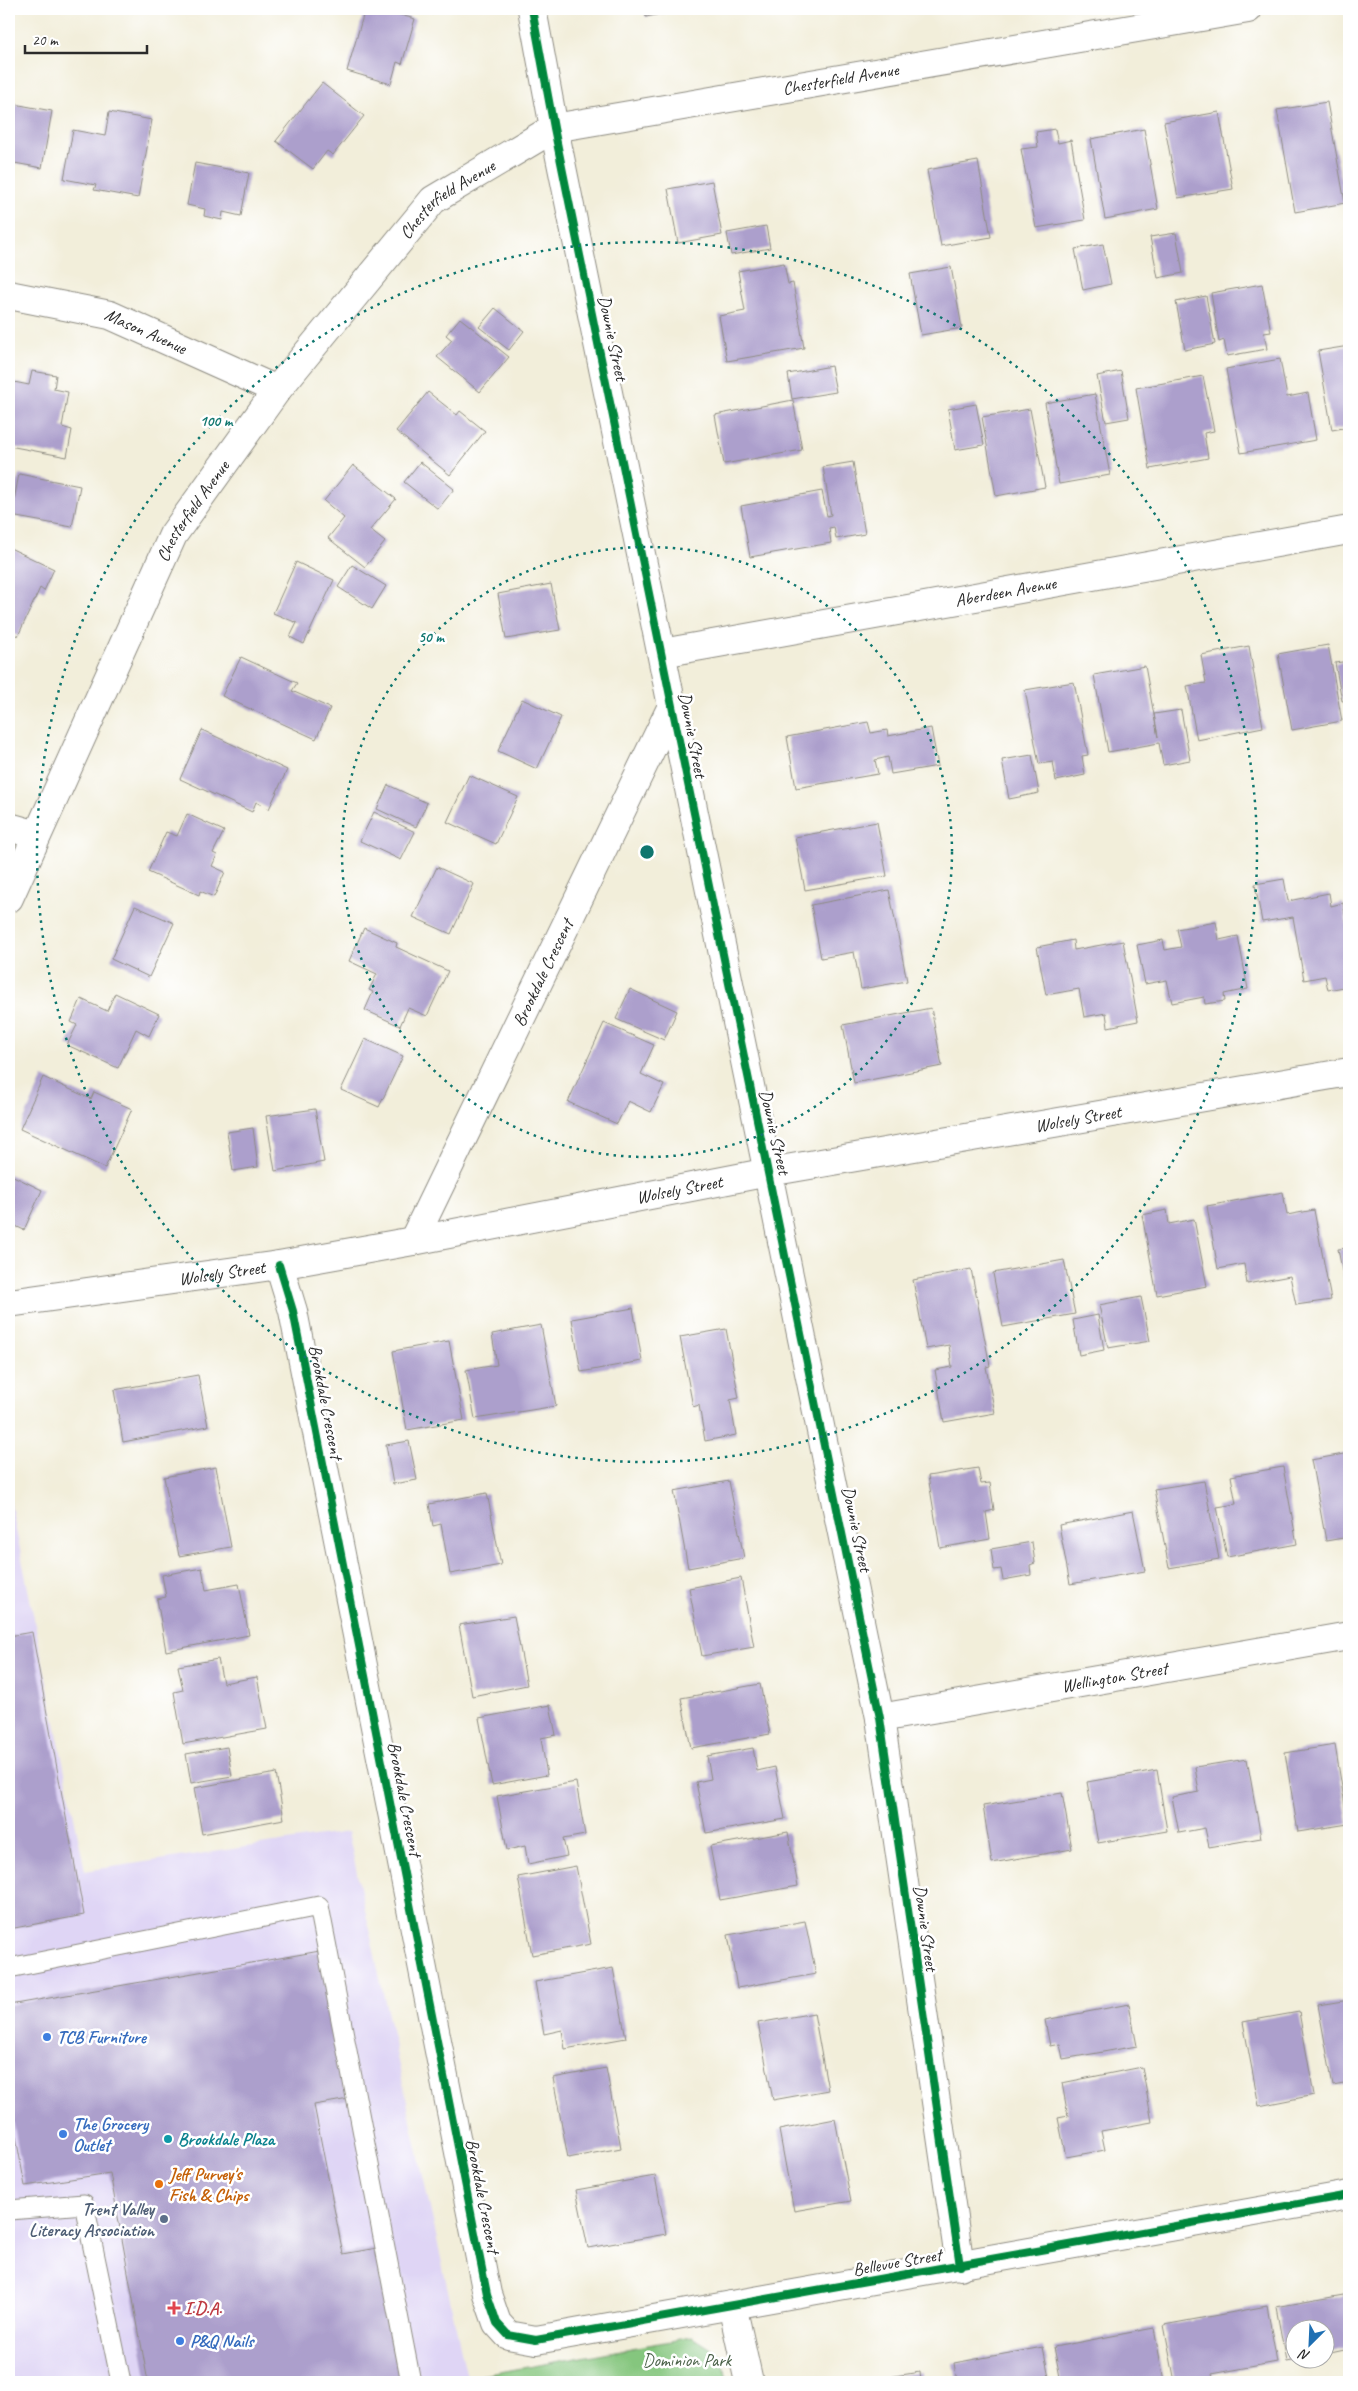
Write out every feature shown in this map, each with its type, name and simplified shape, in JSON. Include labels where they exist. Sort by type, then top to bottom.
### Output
[{"type":"street","name":"Downie Street","points":[[532,9],[554,128],[880,1718],[960,2266]]},
{"type":"street","name":"Chesterfield Avenue","points":[[9,898],[173,535],[277,390],[433,200],[554,128],[1248,9]]},
{"type":"street","name":"Mason Avenue","points":[[9,295],[110,315],[277,390]]},
{"type":"street","name":"Aberdeen Avenue","points":[[662,653],[1349,530]]},
{"type":"street","name":"Brookdale Crescent","points":[[413,1241],[672,706]]},
{"type":"street","points":[[9,826],[37,835]]},
{"type":"street","name":"Wolsely Street","points":[[9,1303],[279,1265],[768,1172],[1349,1072]]},
{"type":"street","name":"Brookdale Crescent","points":[[279,1265],[295,1321],[487,2294],[497,2323],[508,2335]]},
{"type":"street","name":"Wellington Street","points":[[880,1718],[1349,1636]]},
{"type":"street","name":"Bellevue Street","points":[[508,2335],[536,2340],[732,2304],[960,2266],[1349,2195]]},
{"type":"street","points":[[732,2304],[749,2382]]},
{"type":"lane","points":[[9,1968],[319,1906],[411,2382]]},
{"type":"lane","points":[[9,2210],[84,2204],[121,2382]]},
{"type":"shaded area","name":"Brookdale Plaza","points":[[9,1495],[85,1871],[348,1832],[468,2382],[9,2382]]},
{"type":"green space","name":"Dominion Park","points":[[692,2337],[723,2357],[727,2382],[468,2382],[467,2378]]},
{"type":"building","points":[[365,9],[379,9],[415,19],[402,64],[397,62],[391,84],[347,71]]},
{"type":"building","points":[[644,9],[680,9],[680,10],[646,17]]},
{"type":"building","points":[[322,83],[364,116],[333,155],[327,151],[313,169],[276,141]]},
{"type":"building","points":[[1327,102],[1345,203],[1295,212],[1277,110]]},
{"type":"building","points":[[9,103],[52,111],[42,168],[9,162]]},
{"type":"building","points":[[109,112],[152,120],[138,198],[94,190],[96,185],[64,179],[73,130],[105,136]]},
{"type":"building","points":[[1219,112],[1233,189],[1178,198],[1164,122]]},
{"type":"building","points":[[1055,129],[1058,143],[1071,140],[1085,220],[1036,228],[1021,149],[1038,147],[1036,132]]},
{"type":"building","points":[[1144,129],[1158,209],[1105,219],[1091,139]]},
{"type":"building","points":[[978,161],[991,237],[941,246],[927,170]]},
{"type":"building","points":[[195,163],[249,173],[241,216],[223,212],[222,220],[204,216],[205,209],[187,205]]},
{"type":"building","points":[[712,181],[722,235],[678,243],[668,189]]},
{"type":"building","points":[[766,226],[770,248],[731,255],[727,233]]},
{"type":"building","points":[[1176,233],[1183,273],[1158,278],[1150,237]]},
{"type":"building","points":[[1103,244],[1111,284],[1083,290],[1075,249]]},
{"type":"building","points":[[784,263],[788,284],[793,283],[804,348],[727,361],[719,316],[745,311],[738,271]]},
{"type":"building","points":[[951,267],[962,328],[921,335],[910,274]]},
{"type":"building","points":[[1262,284],[1271,332],[1264,333],[1267,349],[1227,356],[1224,340],[1219,342],[1211,293]]},
{"type":"building","points":[[1206,296],[1215,344],[1185,350],[1176,302]]},
{"type":"building","points":[[495,308],[524,331],[509,350],[479,327]]},
{"type":"building","points":[[460,318],[509,357],[480,392],[437,357],[452,340],[446,335]]},
{"type":"building","points":[[1349,346],[1349,427],[1332,430],[1318,351]]},
{"type":"building","points":[[1280,359],[1287,397],[1308,393],[1316,440],[1241,453],[1226,369]]},
{"type":"building","points":[[831,366],[836,392],[792,399],[788,374]]},
{"type":"building","points":[[32,371],[56,375],[54,389],[68,392],[62,427],[72,430],[67,457],[9,446],[9,381],[29,385]]},
{"type":"building","points":[[1121,371],[1129,418],[1106,422],[1097,376]]},
{"type":"building","points":[[1203,376],[1214,431],[1204,433],[1208,458],[1150,469],[1136,388]]},
{"type":"building","points":[[428,392],[457,415],[460,411],[485,431],[450,475],[396,431]]},
{"type":"building","points":[[1095,394],[1110,475],[1059,484],[1045,403]]},
{"type":"building","points":[[793,400],[802,450],[724,464],[715,415]]},
{"type":"building","points":[[976,404],[984,445],[955,450],[948,409]]},
{"type":"building","points":[[1030,409],[1045,487],[996,496],[982,417]]},
{"type":"building","points":[[420,462],[454,489],[438,509],[404,482]]},
{"type":"building","points":[[853,462],[865,534],[836,539],[834,527],[829,528],[831,543],[750,557],[741,506],[822,491],[827,516],[831,515],[823,467]]},
{"type":"building","points":[[353,465],[396,499],[370,530],[385,542],[365,567],[328,538],[344,518],[324,501]]},
{"type":"building","points":[[19,474],[80,486],[72,527],[11,516]]},
{"type":"building","points":[[10,548],[54,569],[44,591],[40,588],[18,636],[9,632]]},
{"type":"building","points":[[296,562],[334,580],[304,644],[290,637],[297,623],[273,613]]},
{"type":"building","points":[[352,565],[386,586],[372,609],[338,587]]},
{"type":"building","points":[[551,584],[560,630],[506,639],[498,594]]},
{"type":"building","points":[[1328,645],[1342,721],[1292,730],[1278,654]]},
{"type":"building","points":[[1249,646],[1263,727],[1197,740],[1187,686],[1206,683],[1201,655]]},
{"type":"building","points":[[241,657],[297,683],[292,691],[330,708],[316,739],[222,696]]},
{"type":"building","points":[[1349,661],[1349,700],[1342,701],[1335,663]]},
{"type":"building","points":[[1145,666],[1158,737],[1154,714],[1181,710],[1190,760],[1163,765],[1159,743],[1108,752],[1094,675]]},
{"type":"building","points":[[1074,682],[1088,755],[1082,756],[1085,775],[1056,781],[1053,762],[1039,764],[1025,690]]},
{"type":"building","points":[[522,699],[561,717],[537,769],[498,751]]},
{"type":"building","points":[[868,722],[871,733],[887,730],[888,736],[931,728],[938,766],[891,774],[888,757],[875,760],[878,774],[796,788],[787,737]]},
{"type":"building","points":[[202,730],[287,770],[269,809],[256,802],[252,812],[180,779]]},
{"type":"building","points":[[1032,755],[1039,793],[1009,799],[1002,760]]},
{"type":"building","points":[[469,775],[518,797],[496,844],[447,822]]},
{"type":"building","points":[[388,785],[427,803],[416,827],[377,809]]},
{"type":"building","points":[[374,812],[415,832],[401,860],[360,841]]},
{"type":"building","points":[[187,814],[224,831],[213,853],[217,855],[212,866],[225,872],[214,897],[200,891],[199,895],[148,872],[166,832],[177,836]]},
{"type":"building","points":[[877,822],[887,876],[805,890],[795,837]]},
{"type":"building","points":[[437,867],[474,884],[451,934],[413,917]]},
{"type":"building","points":[[1284,879],[1288,901],[1329,893],[1331,906],[1343,903],[1349,935],[1349,986],[1328,990],[1325,976],[1304,980],[1293,917],[1262,922],[1255,884]]},
{"type":"building","points":[[889,890],[907,981],[861,989],[854,952],[821,958],[811,905]]},
{"type":"building","points":[[135,906],[174,923],[149,977],[111,959]]},
{"type":"building","points":[[1216,922],[1219,940],[1238,936],[1248,989],[1224,994],[1225,1001],[1205,1004],[1204,997],[1172,1003],[1167,980],[1145,984],[1137,945],[1163,940],[1165,950],[1181,947],[1177,929]]},
{"type":"building","points":[[364,928],[397,943],[396,947],[448,971],[427,1016],[408,1008],[400,1026],[365,1010],[373,992],[369,990],[377,974],[349,961]]},
{"type":"building","points":[[1073,940],[1074,950],[1123,941],[1138,1021],[1108,1027],[1106,1013],[1084,1017],[1079,989],[1046,995],[1037,947]]},
{"type":"building","points":[[630,989],[677,1011],[664,1040],[616,1019]]},
{"type":"building","points":[[115,993],[159,1014],[149,1036],[136,1029],[118,1068],[67,1045],[77,1025],[71,1022],[81,999],[107,1011]]},
{"type":"building","points":[[931,1008],[942,1066],[854,1083],[843,1025]]},
{"type":"building","points":[[604,1023],[654,1045],[641,1074],[664,1085],[651,1112],[628,1101],[617,1124],[568,1102]]},
{"type":"building","points":[[365,1039],[403,1056],[379,1107],[341,1090]]},
{"type":"building","points":[[43,1077],[91,1099],[94,1092],[132,1109],[105,1168],[20,1129]]},
{"type":"building","points":[[315,1109],[324,1162],[275,1171],[266,1116]]},
{"type":"building","points":[[253,1128],[258,1167],[233,1171],[227,1132]]},
{"type":"building","points":[[9,1174],[42,1190],[24,1230],[9,1223]]},
{"type":"building","points":[[1283,1192],[1287,1215],[1314,1210],[1331,1300],[1296,1305],[1290,1276],[1247,1284],[1244,1264],[1218,1269],[1207,1206]]},
{"type":"building","points":[[1167,1210],[1169,1224],[1194,1219],[1207,1286],[1157,1295],[1142,1215]]},
{"type":"building","points":[[1349,1248],[1349,1294],[1347,1295],[1338,1249]]},
{"type":"building","points":[[1064,1260],[1075,1314],[1003,1327],[993,1273]]},
{"type":"building","points":[[971,1269],[990,1366],[986,1367],[995,1413],[944,1422],[935,1370],[952,1367],[949,1345],[926,1349],[913,1280]]},
{"type":"building","points":[[1141,1297],[1150,1341],[1108,1348],[1099,1305]]},
{"type":"building","points":[[633,1308],[642,1361],[581,1372],[572,1319]]},
{"type":"building","points":[[1098,1315],[1104,1350],[1079,1355],[1073,1320]]},
{"type":"building","points":[[541,1325],[556,1406],[475,1419],[466,1370],[497,1365],[492,1334]]},
{"type":"building","points":[[726,1329],[739,1398],[730,1400],[736,1435],[705,1441],[699,1405],[693,1407],[680,1337]]},
{"type":"building","points":[[449,1341],[464,1420],[407,1430],[393,1351]]},
{"type":"building","points":[[198,1375],[208,1426],[123,1442],[114,1390]]},
{"type":"building","points":[[409,1441],[417,1480],[393,1484],[386,1445]]},
{"type":"building","points":[[1349,1453],[1349,1537],[1326,1541],[1311,1460]]},
{"type":"building","points":[[216,1467],[231,1547],[179,1556],[164,1477]]},
{"type":"building","points":[[1283,1467],[1297,1544],[1227,1557],[1217,1507],[1236,1504],[1231,1476]]},
{"type":"building","points":[[978,1468],[981,1484],[990,1483],[994,1510],[986,1512],[990,1539],[940,1548],[928,1476]]},
{"type":"building","points":[[729,1481],[744,1558],[688,1568],[674,1491]]},
{"type":"building","points":[[1204,1481],[1219,1559],[1169,1568],[1154,1489]]},
{"type":"building","points":[[487,1493],[501,1565],[450,1574],[441,1524],[433,1526],[429,1504]]},
{"type":"building","points":[[1133,1511],[1145,1571],[1070,1584],[1059,1525]]},
{"type":"building","points":[[1032,1542],[1035,1563],[1030,1565],[1031,1575],[1003,1580],[1001,1569],[994,1570],[991,1549]]},
{"type":"building","points":[[202,1568],[206,1590],[239,1584],[249,1635],[166,1651],[157,1599],[166,1597],[162,1575]]},
{"type":"building","points":[[741,1578],[754,1647],[702,1656],[689,1588]]},
{"type":"building","points":[[514,1616],[527,1685],[472,1696],[459,1625]]},
{"type":"building","points":[[32,1632],[84,1915],[9,1929],[9,1636]]},
{"type":"building","points":[[218,1659],[223,1683],[257,1677],[267,1729],[183,1744],[174,1692],[183,1690],[178,1666]]},
{"type":"building","points":[[760,1684],[770,1734],[691,1748],[681,1698]]},
{"type":"building","points":[[550,1705],[556,1735],[541,1738],[547,1775],[492,1785],[479,1718]]},
{"type":"building","points":[[1335,1745],[1348,1824],[1298,1832],[1285,1753]]},
{"type":"building","points":[[227,1747],[232,1776],[191,1783],[186,1754]]},
{"type":"building","points":[[753,1748],[757,1771],[775,1767],[785,1819],[706,1833],[696,1782],[711,1779],[707,1756]]},
{"type":"building","points":[[1247,1759],[1261,1838],[1209,1847],[1205,1828],[1179,1833],[1172,1797],[1199,1792],[1195,1767]]},
{"type":"building","points":[[1157,1770],[1167,1831],[1098,1843],[1087,1782]]},
{"type":"building","points":[[276,1773],[284,1819],[202,1834],[194,1788]]},
{"type":"building","points":[[576,1782],[585,1835],[563,1839],[567,1856],[528,1864],[525,1846],[507,1850],[497,1796]]},
{"type":"building","points":[[1062,1793],[1072,1849],[992,1863],[983,1806]]},
{"type":"building","points":[[788,1832],[798,1886],[720,1900],[710,1846]]},
{"type":"building","points":[[576,1866],[591,1944],[532,1955],[518,1877]]},
{"type":"building","points":[[805,1921],[816,1974],[737,1988],[728,1935]]},
{"type":"building","name":"Brookdale Plaza","points":[[320,1951],[349,2099],[314,2105],[343,2254],[377,2248],[401,2382],[148,2382],[110,2173],[25,2186],[9,2099],[9,2005]]},
{"type":"building","points":[[613,1968],[626,2038],[565,2049],[562,2030],[544,2034],[535,1982]]},
{"type":"building","points":[[1349,2000],[1349,2083],[1333,2086],[1318,2005]]},
{"type":"building","points":[[1129,2004],[1137,2046],[1063,2059],[1060,2044],[1050,2046],[1045,2020]]},
{"type":"building","points":[[1299,2012],[1314,2095],[1259,2106],[1243,2022]]},
{"type":"building","points":[[814,2013],[828,2090],[773,2100],[758,2023]]},
{"type":"building","points":[[1142,2067],[1152,2122],[1101,2131],[1105,2150],[1066,2157],[1058,2118],[1068,2116],[1062,2083]]},
{"type":"building","points":[[606,2068],[621,2148],[568,2158],[553,2078]]},
{"type":"building","points":[[835,2119],[851,2201],[794,2211],[779,2130]]},
{"type":"building","points":[[655,2176],[666,2234],[588,2248],[576,2190]]},
{"type":"building","points":[[1349,2294],[1349,2349],[1336,2352],[1336,2318],[1286,2318],[1286,2361],[1276,2307]]},
{"type":"building","points":[[1267,2306],[1277,2362],[1212,2374],[1214,2382],[1175,2382],[1164,2325]]},
{"type":"building","points":[[1154,2328],[1164,2381],[1061,2382],[1054,2347]]},
{"type":"building","points":[[1043,2347],[1050,2382],[957,2382],[954,2363]]},
{"type":"building","points":[[920,2372],[921,2382],[871,2382],[870,2380]]},
{"type":"cycle path","points":[[532,9],[554,128],[880,1718],[960,2266]]},
{"type":"cycle path","points":[[279,1265],[293,1311],[487,2294],[497,2323],[508,2335],[536,2340],[1349,2195]]},
{"type":"place","name":"TCB Furniture","points":[[47,2037]]},
{"type":"place","name":"The Grocery Outlet","points":[[63,2134]]},
{"type":"place","name":"Brookdale Plaza","points":[[168,2139]]},
{"type":"place","name":"Jeff Purvey's Fish & Chips","points":[[159,2184]]},
{"type":"place","name":"Trent Valley Literacy Association","points":[[164,2219]]},
{"type":"place","name":"I.D.A.","points":[[174,2308]]},
{"type":"place","name":"P&Q Nails","points":[[180,2341]]}]
